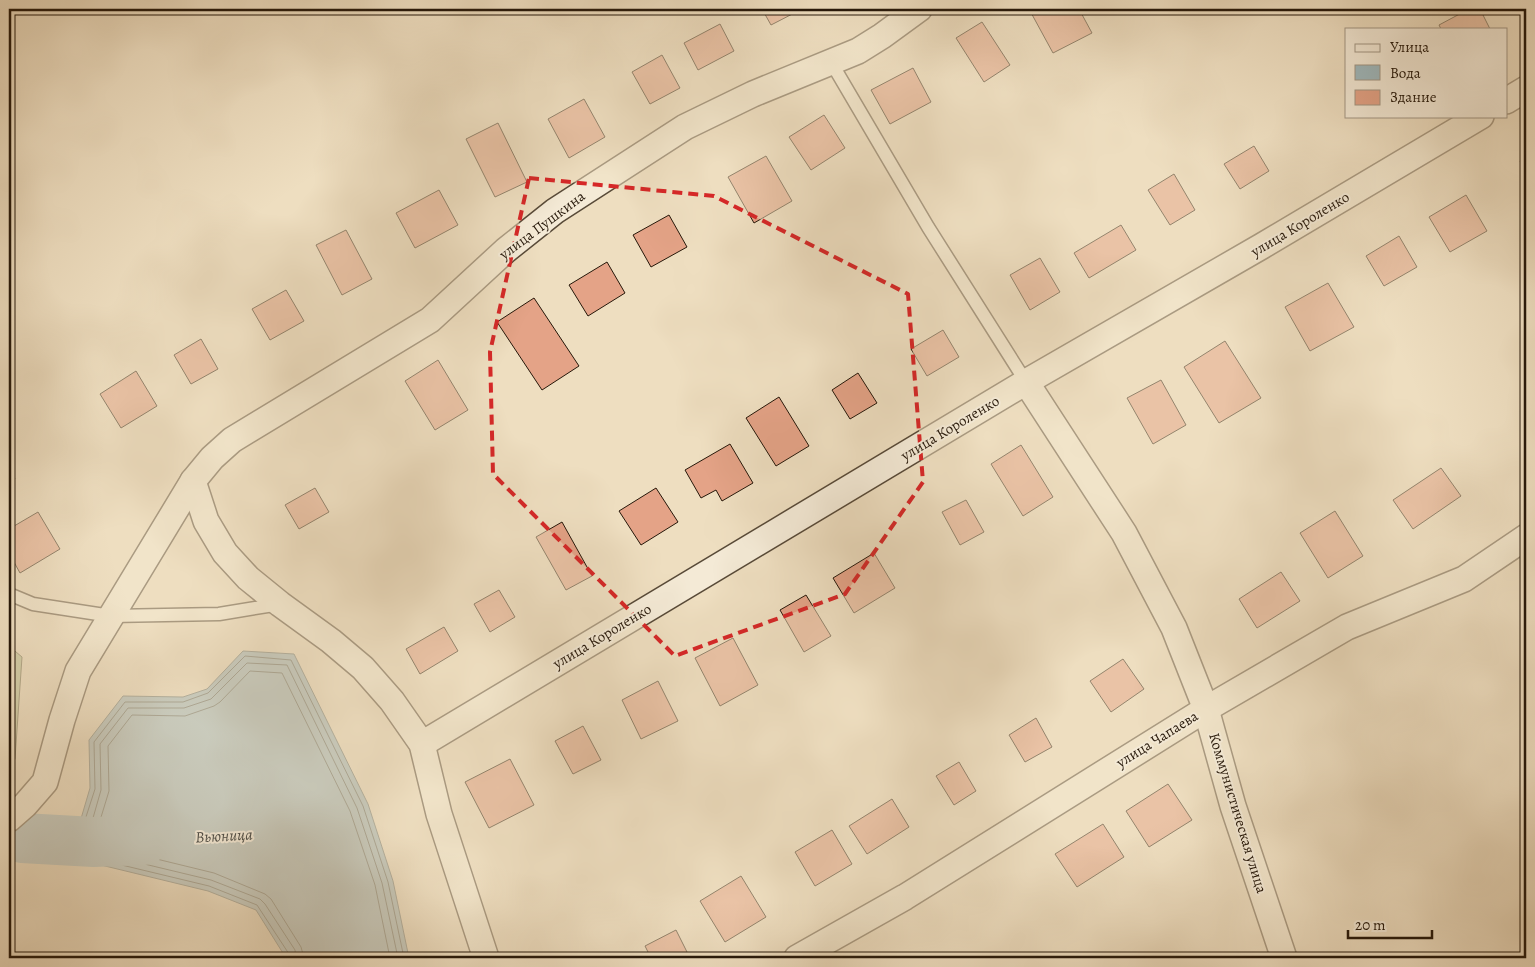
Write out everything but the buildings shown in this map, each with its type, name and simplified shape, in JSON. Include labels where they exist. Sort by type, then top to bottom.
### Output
[{"type":"street","name":"улица Пушкина","points":[[9,819],[25,805],[45,782],[78,671],[193,481],[212,458],[232,440],[430,320],[506,250],[555,211],[685,127],[753,94],[858,51],[919,9]]},
{"type":"street","points":[[1508,100],[1526,89]]},
{"type":"street","name":"улица Короленко","points":[[422,744],[1026,382],[1262,246],[1478,118]]},
{"type":"street","name":"Коммунистическая улица","points":[[1026,382],[1124,534],[1174,628],[1206,709],[1234,806],[1284,958]]},
{"type":"street","points":[[193,481],[206,521],[225,553],[248,578],[331,641],[363,668],[392,702],[422,744],[440,814],[486,958]]},
{"type":"street","name":"улица Чапаева","points":[[797,958],[904,897],[1206,709],[1347,627],[1464,578],[1526,537]]},
{"type":"lane","points":[[831,62],[928,227],[1026,382]]},
{"type":"lane","points":[[9,594],[33,604],[111,616],[219,614],[280,604]]},
{"type":"highlighted area","points":[[529,178],[714,196],[908,294],[923,482],[845,594],[675,656],[493,474],[490,352]]},
{"type":"green space","points":[[9,646],[22,657],[15,759],[9,767]]},
{"type":"water","points":[[243,651],[294,654],[368,804],[393,881],[409,958],[286,958],[256,910],[208,891],[72,858],[90,788],[89,740],[123,696],[183,697],[207,689]]},
{"type":"waterway","name":"Вьюница","points":[[15,835],[22,838],[94,842],[144,840]]}]
